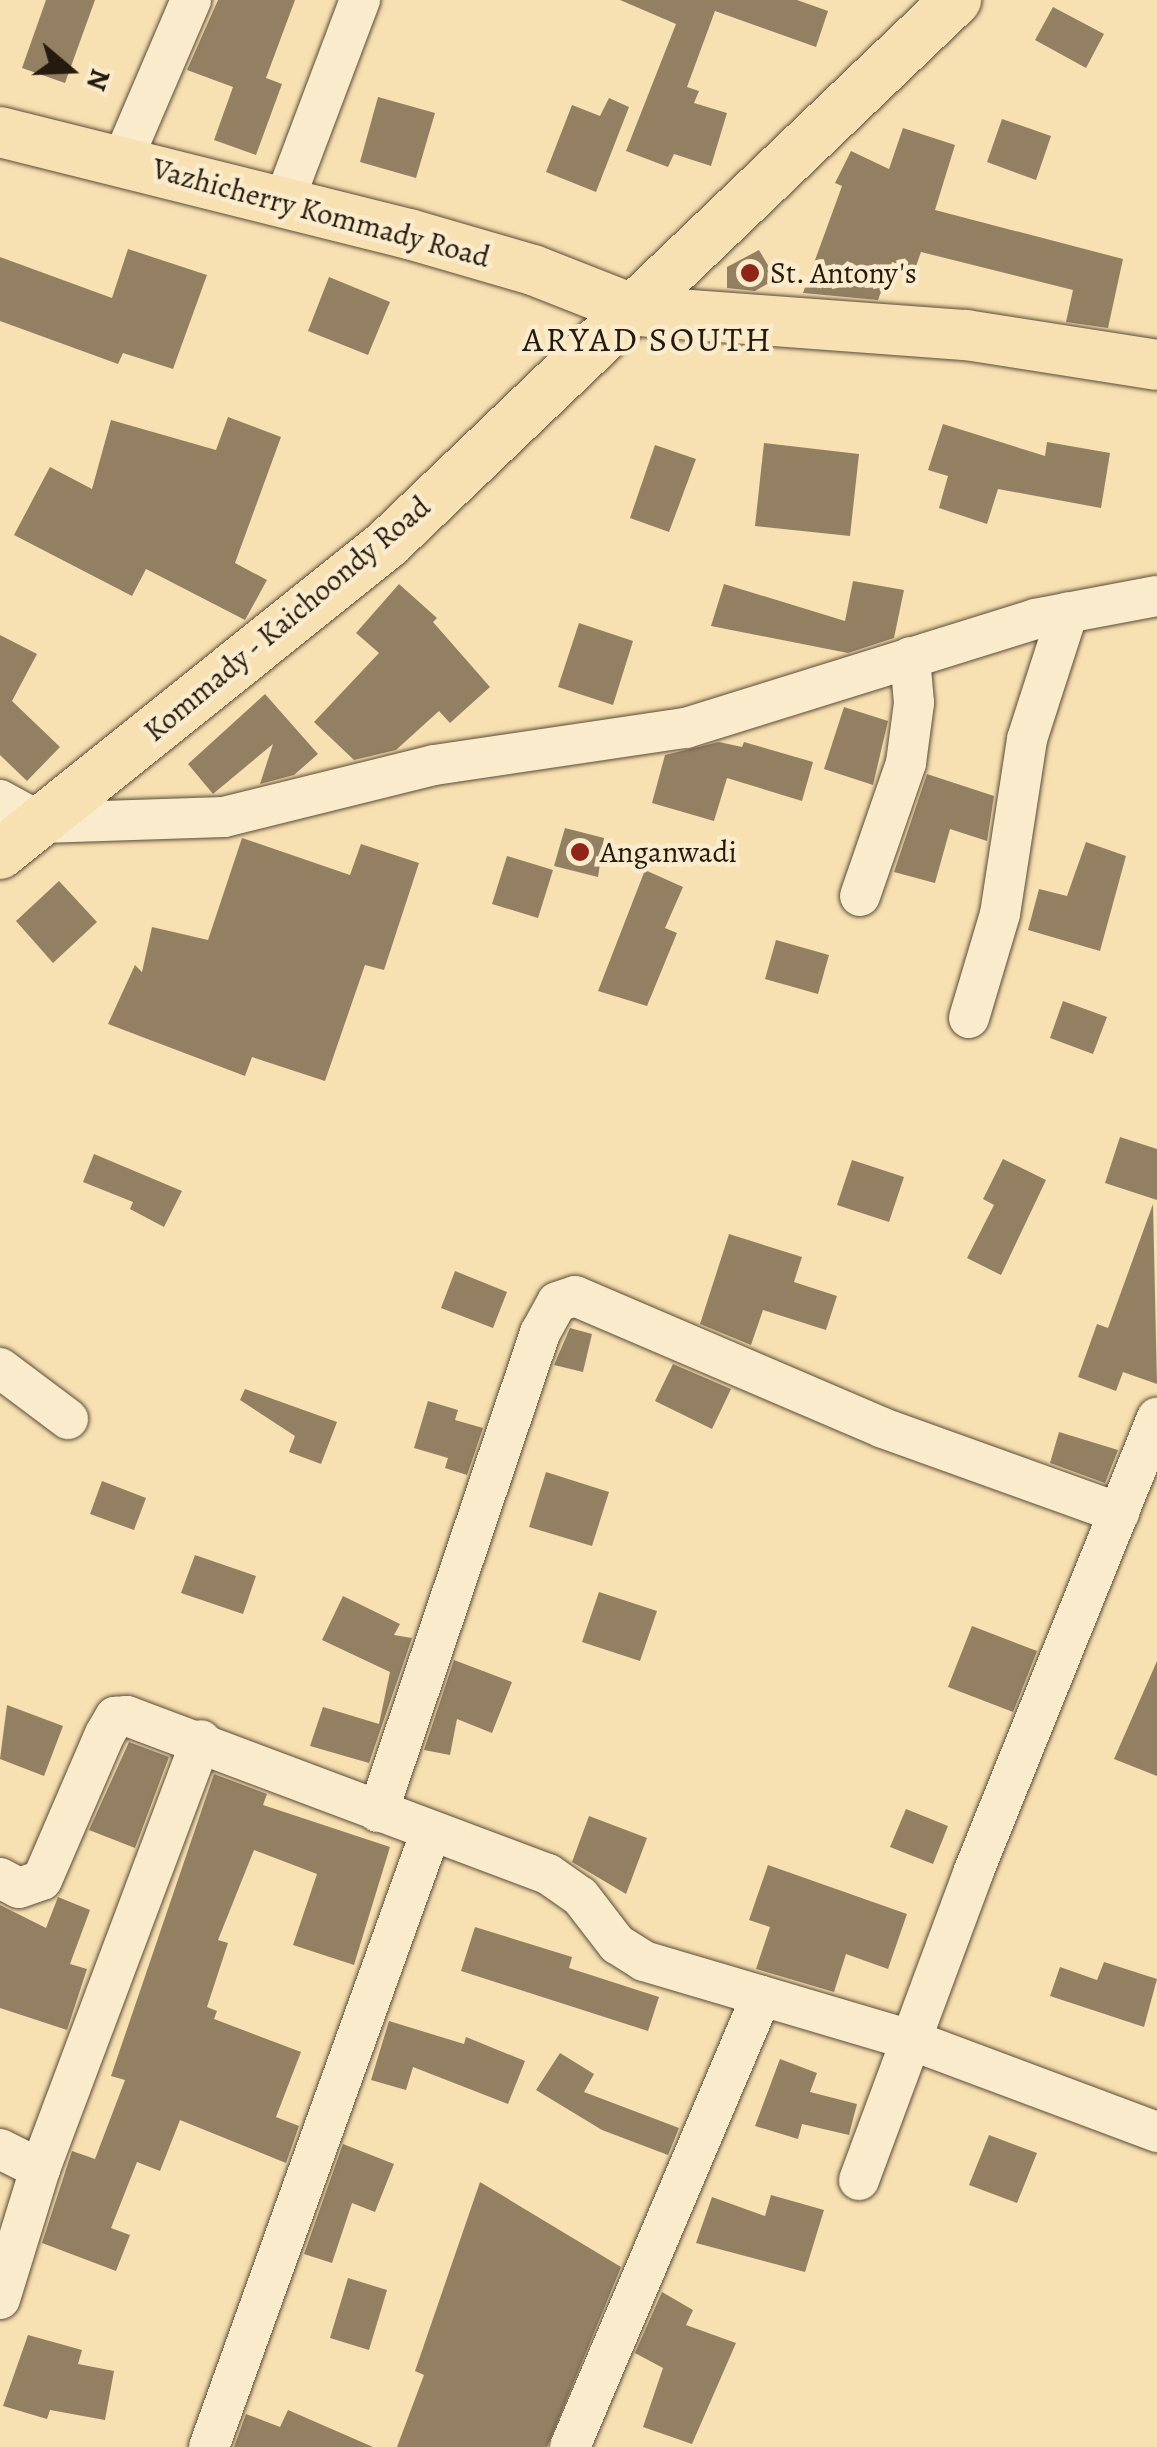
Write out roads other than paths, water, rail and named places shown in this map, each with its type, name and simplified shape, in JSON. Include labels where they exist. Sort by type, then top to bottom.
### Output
[{"type":"main road","name":"Kommady - Kaichoondy Road","points":[[0,854],[21,812],[388,542],[638,310],[956,0]]},
{"type":"main road","name":"Vazhicherry Kommady Road","points":[[0,132],[284,200],[534,270],[638,310],[966,335],[1157,365]]},
{"type":"street","points":[[122,161],[191,0]]},
{"type":"street","points":[[284,200],[360,0]]},
{"type":"street","points":[[21,812],[224,817],[434,766],[686,728],[1068,612],[1157,596]]},
{"type":"street","points":[[969,1018],[1000,914],[1026,739],[1068,612]]},
{"type":"street","points":[[860,896],[906,763],[914,703],[910,657]]},
{"type":"street","points":[[378,1812],[540,1333],[557,1302],[576,1296],[883,1428],[1119,1514]]},
{"type":"street","points":[[0,1368],[68,1419]]},
{"type":"street","points":[[859,2180],[1157,1418]]},
{"type":"street","points":[[0,1878],[19,1888],[42,1880],[115,1717],[200,1740],[378,1812],[548,1874],[580,1896],[617,1944],[644,1961],[911,2040],[1157,2132]]},
{"type":"street","points":[[0,2299],[40,2169],[200,1740]]},
{"type":"street","points":[[209,2447],[431,1831]]},
{"type":"street","points":[[570,2447],[761,1996]]},
{"type":"street","points":[[0,2149],[40,2169]]},
{"type":"place","name":"St. Antony's","points":[[750,273]]},
{"type":"place","name":"Anganwadi","points":[[580,852]]},
{"type":"district","name":"ARYAD SOUTH","points":[[648,339]]}]
